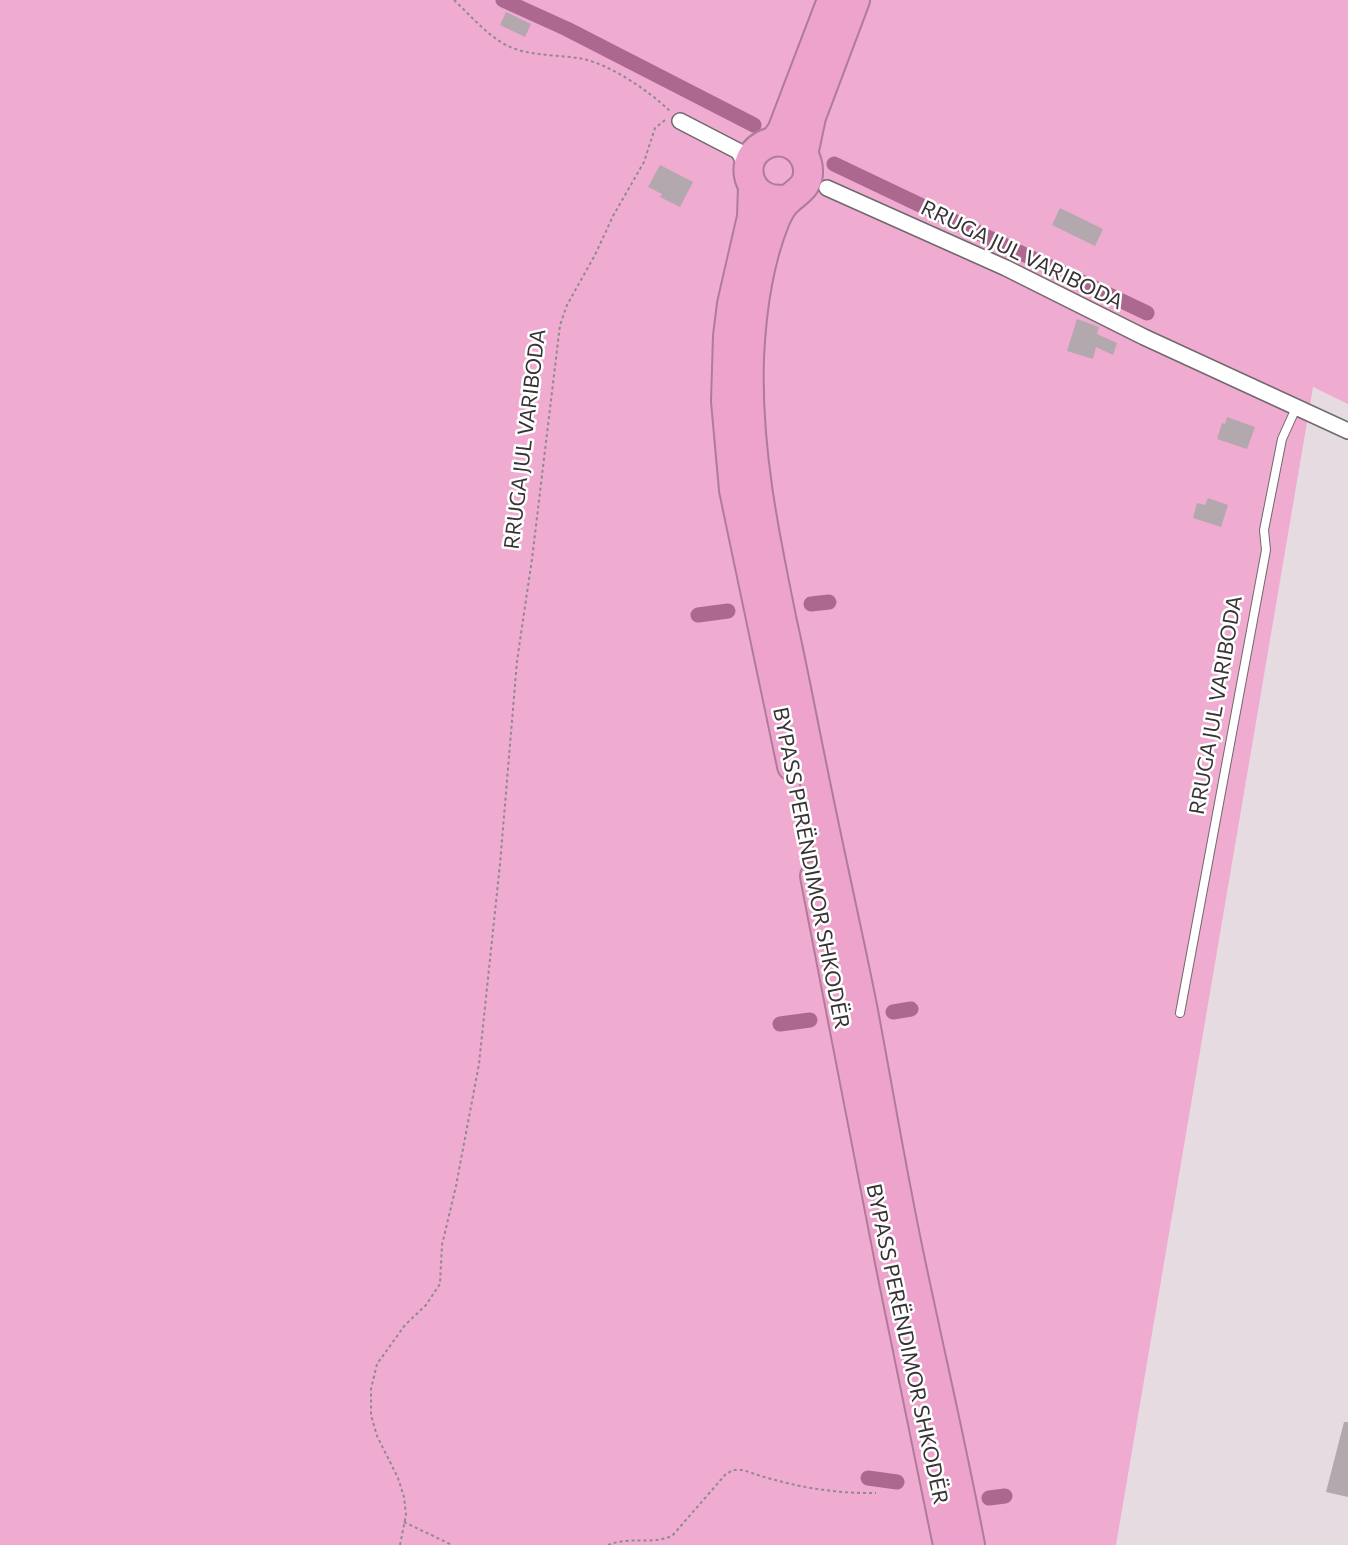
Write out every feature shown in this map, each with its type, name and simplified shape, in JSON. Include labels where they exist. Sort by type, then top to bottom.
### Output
[{"type":"highway","points":[[793,197],[779,201],[764,197],[745,168],[752,157],[782,131],[832,0]]},
{"type":"highway","name":"BYPASS PERËNDIMOR SHKODËR","points":[[855,0],[811,117],[813,171],[779,212],[766,248],[750,333],[748,405],[757,496],[862,1006],[910,1262],[970,1545]]},
{"type":"highway","points":[[769,143],[783,142],[793,145],[813,171]]},
{"type":"highway","name":"BYPASS PERËNDIMOR SHKODËR","points":[[745,168],[752,217],[738,272],[728,336],[726,401],[734,490],[801,809],[886,1244],[948,1545]]},
{"type":"street","points":[[680,121],[745,168]]},
{"type":"street","name":"RRUGA JUL VARIBODA","points":[[813,171],[1144,337],[1348,431]]},
{"type":"lane","name":"RRUGA JUL VARIBODA","points":[[1180,1013],[1266,550],[1264,530],[1282,439],[1296,408]]},
{"type":"path","points":[[454,0],[486,32],[508,46],[532,53],[586,59],[625,76],[660,101],[680,121]]},
{"type":"path","name":"RRUGA JUL VARIBODA","points":[[405,1522],[404,1497],[398,1478],[377,1436],[371,1414],[371,1389],[377,1364],[405,1325],[426,1305],[440,1284],[442,1245],[456,1186],[479,1064],[500,864],[517,662],[532,559],[560,325],[567,304],[644,162],[655,128],[667,118],[680,121]]},
{"type":"path","points":[[608,1545],[622,1542],[652,1544],[664,1542],[672,1536],[725,1475],[733,1470],[743,1470],[758,1476],[849,1494],[876,1493]]},
{"type":"path","points":[[400,1545],[405,1522],[452,1545]]},
{"type":"shaded area","points":[[0,0],[1348,0],[1348,404],[1313,387],[1116,1545],[0,1545]]},
{"type":"building","points":[[506,12],[531,24],[525,37],[500,25]]},
{"type":"building","points":[[660,165],[693,182],[680,207],[660,197],[662,194],[648,187]]},
{"type":"building","points":[[1060,208],[1103,229],[1095,246],[1052,225]]},
{"type":"building","points":[[1077,319],[1099,327],[1097,334],[1117,343],[1113,355],[1096,347],[1093,359],[1067,351]]},
{"type":"building","points":[[1227,417],[1255,427],[1247,449],[1217,439],[1222,423],[1225,424]]},
{"type":"building","points":[[1208,498],[1228,505],[1221,527],[1193,518],[1197,503],[1205,505]]},
{"type":"building","points":[[1344,1422],[1348,1422],[1348,1497],[1326,1492]]},
{"type":"waterway","points":[[503,0],[567,29],[754,125]]},
{"type":"waterway","points":[[834,164],[1147,313]]},
{"type":"waterway","points":[[811,604],[829,602]]},
{"type":"waterway","points":[[698,615],[728,611]]},
{"type":"waterway","points":[[893,1012],[911,1009]]},
{"type":"waterway","points":[[780,1024],[810,1020]]},
{"type":"waterway","points":[[868,1478],[897,1482]]},
{"type":"waterway","points":[[989,1498],[1005,1496]]}]
